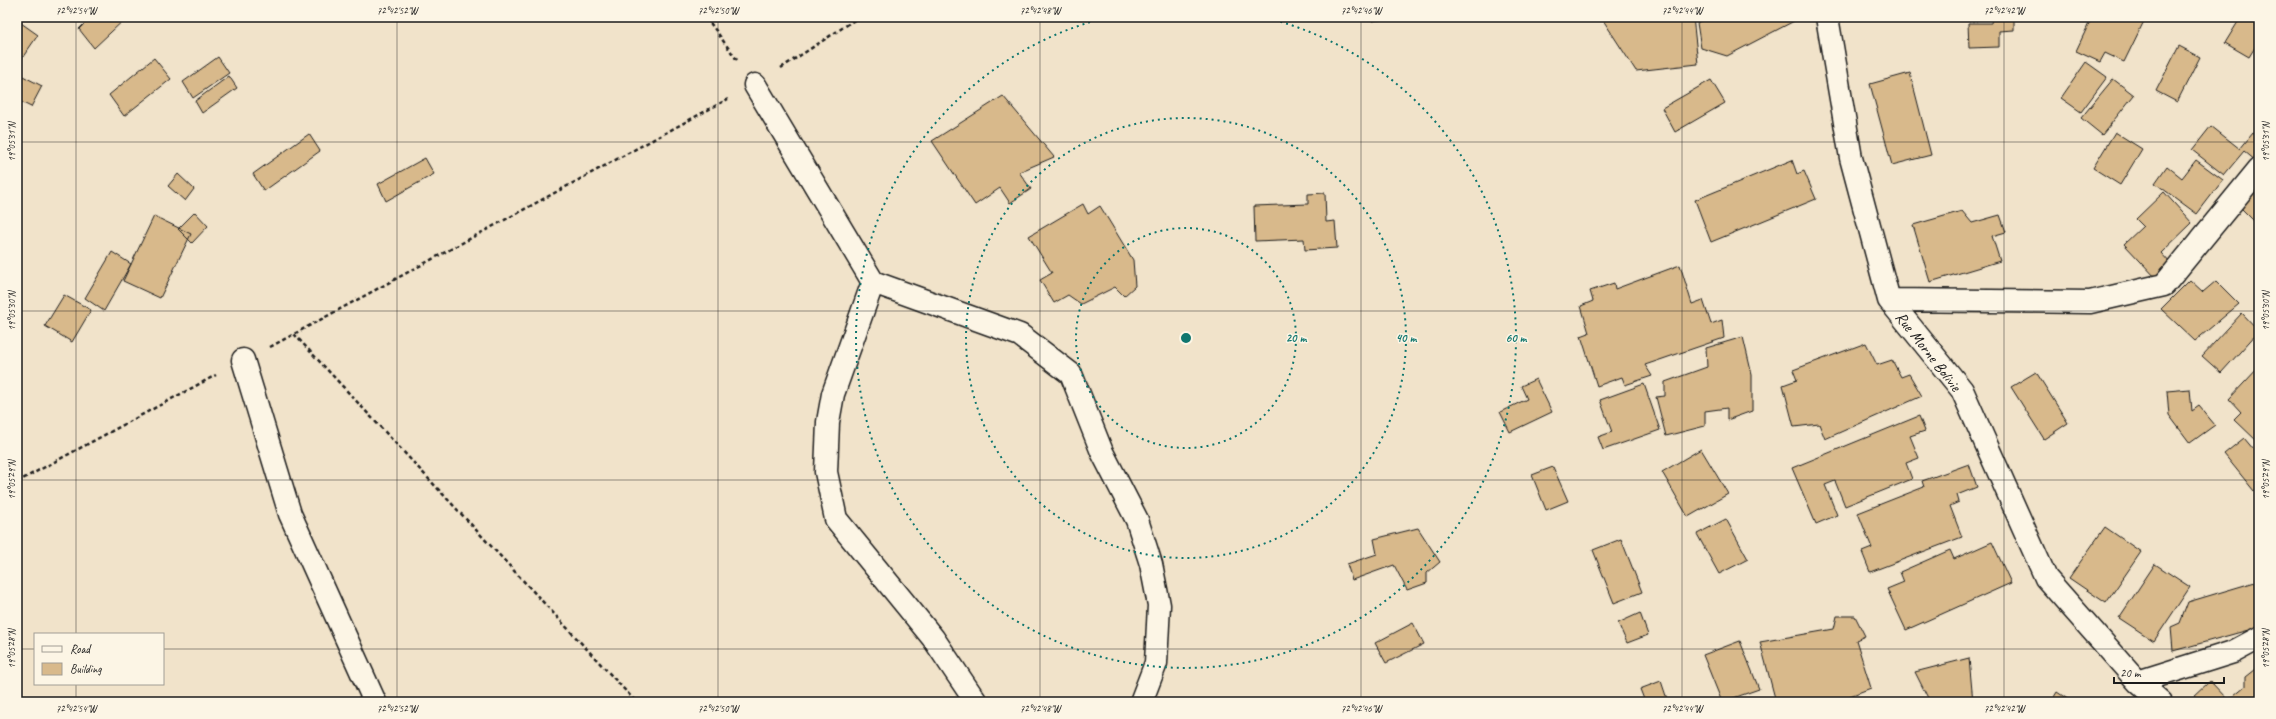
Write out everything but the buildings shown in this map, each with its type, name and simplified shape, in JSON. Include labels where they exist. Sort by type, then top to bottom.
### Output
[{"type":"street","name":"Rue Morne Bolivie","points":[[1827,17],[1851,158],[1889,300],[1962,390],[2046,578],[2138,682],[2161,702]]},
{"type":"street","points":[[755,85],[873,282],[1020,335],[1070,374],[1102,452],[1137,520],[1151,564],[1159,606],[1156,663],[1141,702]]},
{"type":"street","points":[[1889,300],[2090,302],[2164,285],[2259,169]]},
{"type":"street","points":[[873,282],[833,394],[828,422],[826,472],[836,519],[934,638],[976,702]]},
{"type":"street","points":[[243,360],[290,514],[375,702]]},
{"type":"street","points":[[2138,682],[2233,652],[2259,638]]},
{"type":"path","points":[[706,17],[755,85]]},
{"type":"path","points":[[17,482],[755,85],[859,17]]},
{"type":"path","points":[[294,334],[636,702]]}]
